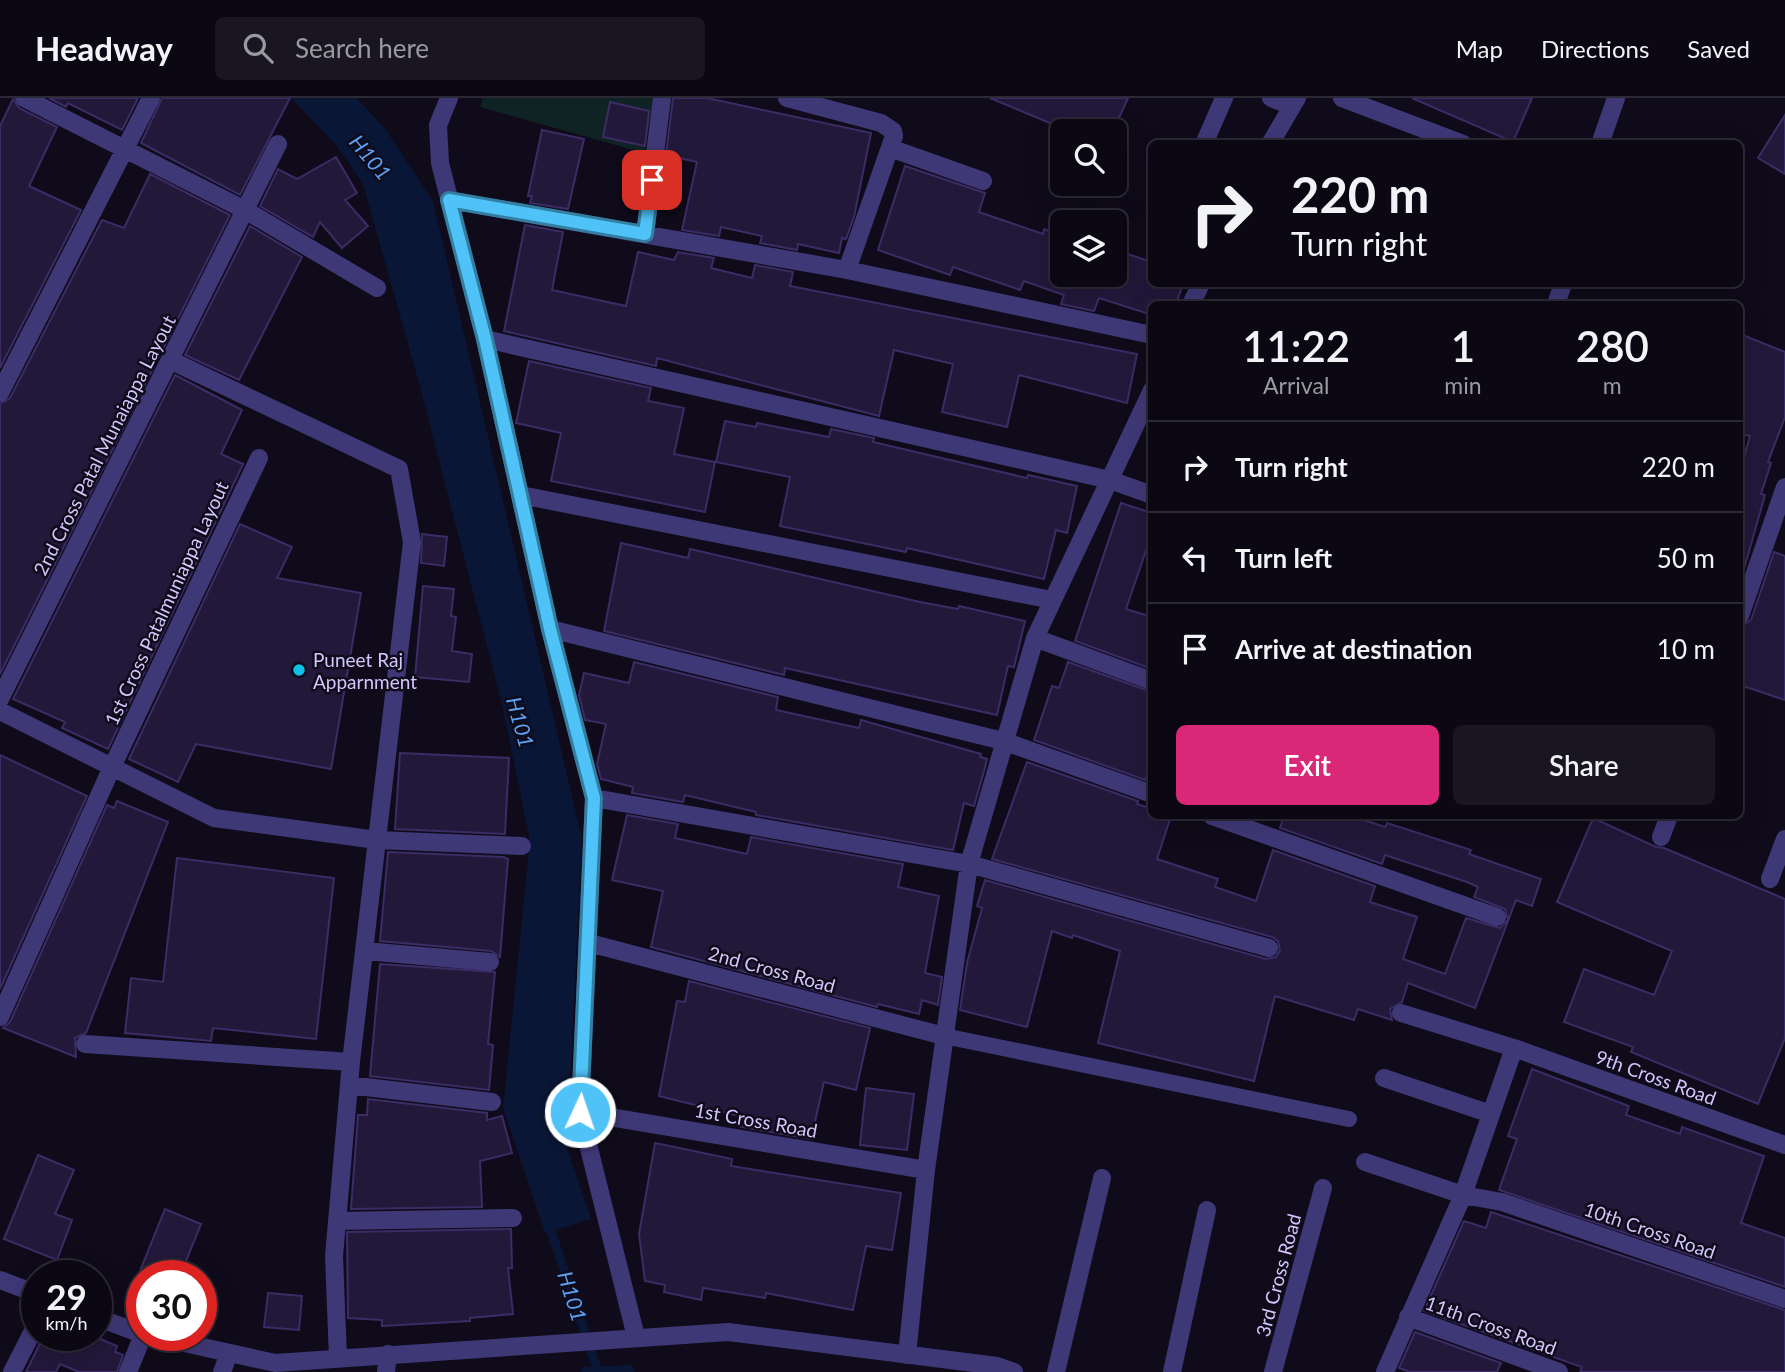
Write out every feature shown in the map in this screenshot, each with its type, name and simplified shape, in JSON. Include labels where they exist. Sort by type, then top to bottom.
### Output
[{"type":"street","points":[[24,98],[245,210],[377,288]]},
{"type":"street","points":[[0,393],[150,98]]},
{"type":"street","points":[[449,98],[438,125],[440,163],[485,339],[550,629],[594,798],[580,1112],[636,1337]]},
{"type":"street","points":[[645,234],[662,98]]},
{"type":"street","points":[[787,98],[888,127],[894,136],[847,270]]},
{"type":"street","points":[[1206,140],[1224,98]]},
{"type":"street","points":[[1270,98],[1294,102],[1272,140]]},
{"type":"street","points":[[1342,98],[1452,140]]},
{"type":"street","points":[[1601,140],[1616,98]]},
{"type":"street","name":"2nd Cross Patal Munaiappa Layout","points":[[0,699],[278,144]]},
{"type":"street","points":[[890,148],[983,181]]},
{"type":"street","points":[[449,200],[847,270],[1148,334]]},
{"type":"street","points":[[485,339],[1110,480],[1148,494]]},
{"type":"street","points":[[170,360],[399,469],[412,542],[351,1062],[334,1256],[338,1358]]},
{"type":"street","points":[[907,1355],[926,1170],[968,864],[1035,638],[1110,480],[1146,416]]},
{"type":"street","name":"1st Cross Patalmuniappa Layout","points":[[0,1017],[112,767],[259,458]]},
{"type":"street","points":[[1743,607],[1785,487]]},
{"type":"street","points":[[520,495],[1052,600]]},
{"type":"street","points":[[550,629],[1003,741],[1148,793]]},
{"type":"street","points":[[1035,638],[1148,680]]},
{"type":"street","points":[[0,710],[214,818],[377,839],[522,846]]},
{"type":"street","points":[[594,798],[968,864],[1269,948]]},
{"type":"street","points":[[1220,819],[1497,917]]},
{"type":"street","points":[[1661,837],[1668,819]]},
{"type":"street","points":[[1770,879],[1785,839]]},
{"type":"street","name":"2nd Cross Road","points":[[589,943],[944,1036]]},
{"type":"street","points":[[365,951],[489,962]]},
{"type":"street","name":"9th Cross Road","points":[[1401,1013],[1514,1048],[1785,1145]]},
{"type":"street","points":[[85,1044],[351,1062]]},
{"type":"street","points":[[1385,1372],[1463,1195],[1514,1048]]},
{"type":"street","points":[[1384,1079],[1491,1114]]},
{"type":"street","points":[[349,1086],[492,1102]]},
{"type":"street","name":"1st Cross Road","points":[[580,1112],[926,1170]]},
{"type":"street","name":"10th Cross Road","points":[[1365,1162],[1463,1195],[1502,1202],[1785,1299]]},
{"type":"street","points":[[1056,1372],[1102,1178]]},
{"type":"street","name":"3rd Cross Road","points":[[1273,1372],[1323,1188]]},
{"type":"street","points":[[1172,1372],[1207,1210]]},
{"type":"street","points":[[337,1222],[513,1218]]},
{"type":"street","points":[[0,1280],[21,1288]]},
{"type":"street","name":"11th Cross Road","points":[[1408,1317],[1559,1372]]},
{"type":"street","points":[[217,1350],[275,1363],[338,1358],[387,1363],[521,1345],[728,1332],[1014,1372]]},
{"type":"street","points":[[12,1372],[23,1351]]},
{"type":"street","points":[[128,1372],[137,1351]]},
{"type":"street","points":[[222,1372],[229,1353]]},
{"type":"lane","points":[[944,1036],[1349,1119]]},
{"type":"green space","points":[[483,98],[654,98],[644,153],[480,107]]},
{"type":"water","points":[[291,98],[357,98],[386,130],[433,201],[582,839],[567,1148],[591,1219],[545,1233],[503,1108],[530,841],[502,704],[419,383],[363,184],[337,146]]},
{"type":"water","points":[[632,1365],[635,1372],[582,1372],[581,1367]]},
{"type":"building","points":[[49,98],[138,98],[122,130],[68,103],[66,107]]},
{"type":"building","points":[[162,98],[290,98],[240,195],[141,143]]},
{"type":"building","points":[[673,98],[707,98],[871,133],[854,217],[846,239],[842,238],[839,253],[798,244],[797,250],[760,243],[762,236],[721,227],[719,236],[682,230],[697,162],[666,155]]},
{"type":"building","points":[[990,98],[1128,98],[1118,119],[1050,119],[1050,123]]},
{"type":"building","points":[[1412,98],[1532,98],[1514,140]]},
{"type":"building","points":[[13,99],[19,108],[57,127],[29,186],[81,210],[0,368],[0,126]]},
{"type":"building","points":[[610,102],[649,111],[645,146],[603,137]]},
{"type":"building","points":[[1785,115],[1785,174],[1758,158]]},
{"type":"building","points":[[542,130],[584,139],[568,209],[530,203],[532,196],[528,196]]},
{"type":"building","points":[[336,157],[357,193],[345,200],[368,226],[342,248],[320,222],[313,237],[260,206],[278,169],[297,179]]},
{"type":"building","points":[[905,166],[985,193],[979,212],[1043,234],[1044,229],[1050,231],[1050,287],[1127,287],[1127,254],[1148,261],[1148,287],[1182,287],[1177,301],[1148,301],[1148,314],[1099,298],[1094,311],[1061,304],[1064,295],[1024,281],[1020,290],[953,267],[950,275],[878,250]]},
{"type":"building","points":[[150,174],[230,215],[0,674],[0,404],[10,398],[102,220],[124,228]]},
{"type":"building","points":[[525,225],[563,232],[552,290],[626,306],[638,252],[674,260],[678,252],[714,258],[711,268],[752,278],[755,265],[793,272],[790,286],[1137,354],[1127,403],[1019,375],[1007,427],[942,412],[953,364],[894,350],[879,416],[657,358],[656,366],[504,331]]},
{"type":"building","points":[[250,226],[302,257],[239,380],[185,355]]},
{"type":"building","points":[[1743,335],[1785,352],[1785,417],[1768,462],[1771,463],[1761,494],[1765,495],[1743,572],[1743,460],[1750,436],[1743,435]]},
{"type":"building","points":[[529,361],[651,388],[648,401],[684,408],[674,454],[715,462],[705,512],[551,481],[561,433],[516,423]]},
{"type":"building","points":[[175,375],[242,410],[221,454],[243,464],[108,749],[62,728],[65,722],[13,699]]},
{"type":"building","points":[[725,421],[756,427],[757,423],[829,437],[831,429],[874,438],[873,442],[1027,478],[1028,475],[1077,486],[1067,533],[1056,530],[1044,579],[907,548],[906,552],[780,526],[790,477],[716,462]]},
{"type":"building","points":[[1121,503],[1148,512],[1148,545],[1126,609],[1148,616],[1148,668],[1075,641]]},
{"type":"building","points":[[240,524],[292,547],[277,578],[361,593],[331,769],[196,744],[178,782],[129,759]]},
{"type":"building","points":[[422,534],[447,537],[444,566],[421,563]]},
{"type":"building","points":[[621,543],[688,558],[690,549],[920,602],[958,609],[959,606],[1025,621],[1014,667],[1008,666],[997,715],[785,668],[784,675],[604,631]]},
{"type":"building","points":[[1774,552],[1785,556],[1785,700],[1743,686],[1743,625],[1751,620]]},
{"type":"building","points":[[423,586],[454,589],[451,616],[456,617],[452,651],[472,654],[469,682],[415,677]]},
{"type":"building","points":[[634,662],[778,697],[776,710],[859,728],[861,720],[981,754],[980,757],[987,759],[974,806],[964,803],[953,850],[756,815],[756,812],[685,795],[683,802],[632,793],[633,787],[601,779],[597,764],[606,724],[585,720],[579,695],[584,673],[629,683]]},
{"type":"building","points":[[1068,662],[1148,691],[1148,772],[1145,780],[1034,740],[1052,686],[1059,688]]},
{"type":"building","points":[[400,753],[509,758],[505,834],[395,829]]},
{"type":"building","points":[[0,755],[87,796],[0,989]]},
{"type":"building","points":[[1027,762],[1138,801],[1137,804],[1148,808],[1148,819],[1170,819],[1157,859],[1218,879],[1215,887],[1256,901],[1273,850],[1375,886],[1370,902],[1417,917],[1403,959],[1445,974],[1466,918],[1500,928],[1508,920],[1505,909],[1474,897],[1478,887],[1467,882],[1385,855],[1382,864],[1280,828],[1283,819],[1361,819],[1385,827],[1387,823],[1471,850],[1469,854],[1541,879],[1532,906],[1516,900],[1475,1008],[1408,983],[1402,1002],[1390,1009],[1392,1020],[1358,1009],[1354,1020],[1275,996],[1254,1081],[1098,1043],[1120,951],[1073,935],[1072,938],[1052,931],[1027,1027],[960,1010],[967,963],[982,908],[977,906],[985,880],[1266,959],[1276,957],[1280,950],[1278,941],[1272,937],[992,859]]},
{"type":"building","points":[[117,801],[168,822],[86,1033],[75,1038],[76,1057],[3,1028],[10,1022],[107,805],[114,808]]},
{"type":"building","points":[[627,815],[678,824],[675,838],[747,854],[751,837],[903,864],[898,887],[939,896],[925,973],[942,977],[938,1005],[922,1000],[919,1014],[878,1004],[877,1007],[651,947],[663,891],[612,880]]},
{"type":"building","points":[[1593,819],[1785,899],[1785,1038],[1758,1104],[1631,1052],[1633,1047],[1564,1022],[1584,969],[1654,995],[1672,951],[1557,902]]},
{"type":"building","points":[[388,852],[508,859],[500,957],[491,951],[380,941]]},
{"type":"building","points":[[177,858],[334,878],[316,1039],[213,1028],[211,1041],[125,1033],[131,978],[163,982]]},
{"type":"building","points":[[380,964],[495,972],[488,1044],[493,1045],[489,1090],[370,1076]]},
{"type":"building","points":[[689,981],[870,1028],[856,1090],[824,1082],[811,1139],[741,1127],[743,1118],[739,1116],[659,1096],[677,1001],[685,1002]]},
{"type":"building","points":[[1532,1069],[1629,1106],[1626,1115],[1680,1134],[1682,1127],[1764,1156],[1741,1223],[1785,1238],[1785,1287],[1499,1190],[1517,1139],[1508,1136]]},
{"type":"building","points":[[866,1088],[914,1094],[907,1150],[860,1145]]},
{"type":"building","points":[[368,1099],[487,1113],[487,1120],[502,1116],[512,1153],[480,1161],[482,1207],[351,1209],[358,1115],[367,1115]]},
{"type":"building","points":[[655,1143],[732,1159],[731,1166],[901,1193],[892,1250],[866,1246],[853,1310],[766,1293],[765,1298],[703,1288],[701,1300],[664,1292],[665,1285],[645,1281],[639,1234]]},
{"type":"building","points":[[38,1155],[74,1170],[55,1214],[72,1220],[57,1260],[4,1239]]},
{"type":"building","points":[[165,1209],[201,1224],[186,1260],[144,1260]]},
{"type":"building","points":[[1491,1212],[1785,1310],[1785,1372],[1580,1372],[1582,1367],[1424,1311],[1464,1221],[1486,1228]]},
{"type":"building","points":[[511,1229],[512,1268],[508,1268],[513,1314],[470,1318],[470,1321],[382,1326],[382,1320],[348,1318],[347,1232]]},
{"type":"building","points":[[268,1293],[302,1296],[299,1330],[264,1327]]},
{"type":"building","points":[[1415,1332],[1501,1363],[1497,1372],[1410,1372],[1399,1368]]},
{"type":"building","points":[[112,1344],[117,1346],[115,1352],[123,1355],[117,1372],[79,1372],[60,1364],[56,1372],[26,1372],[36,1351],[112,1351]]},
{"type":"waterway","name":"H101","points":[[548,1222],[598,1372]]},
{"type":"place","name":"Puneet Raj Apparnment","points":[[299,670]]},
{"type":"route","points":[[580,1112],[594,798],[550,629],[485,339],[449,200],[645,234],[652,180]]}]
